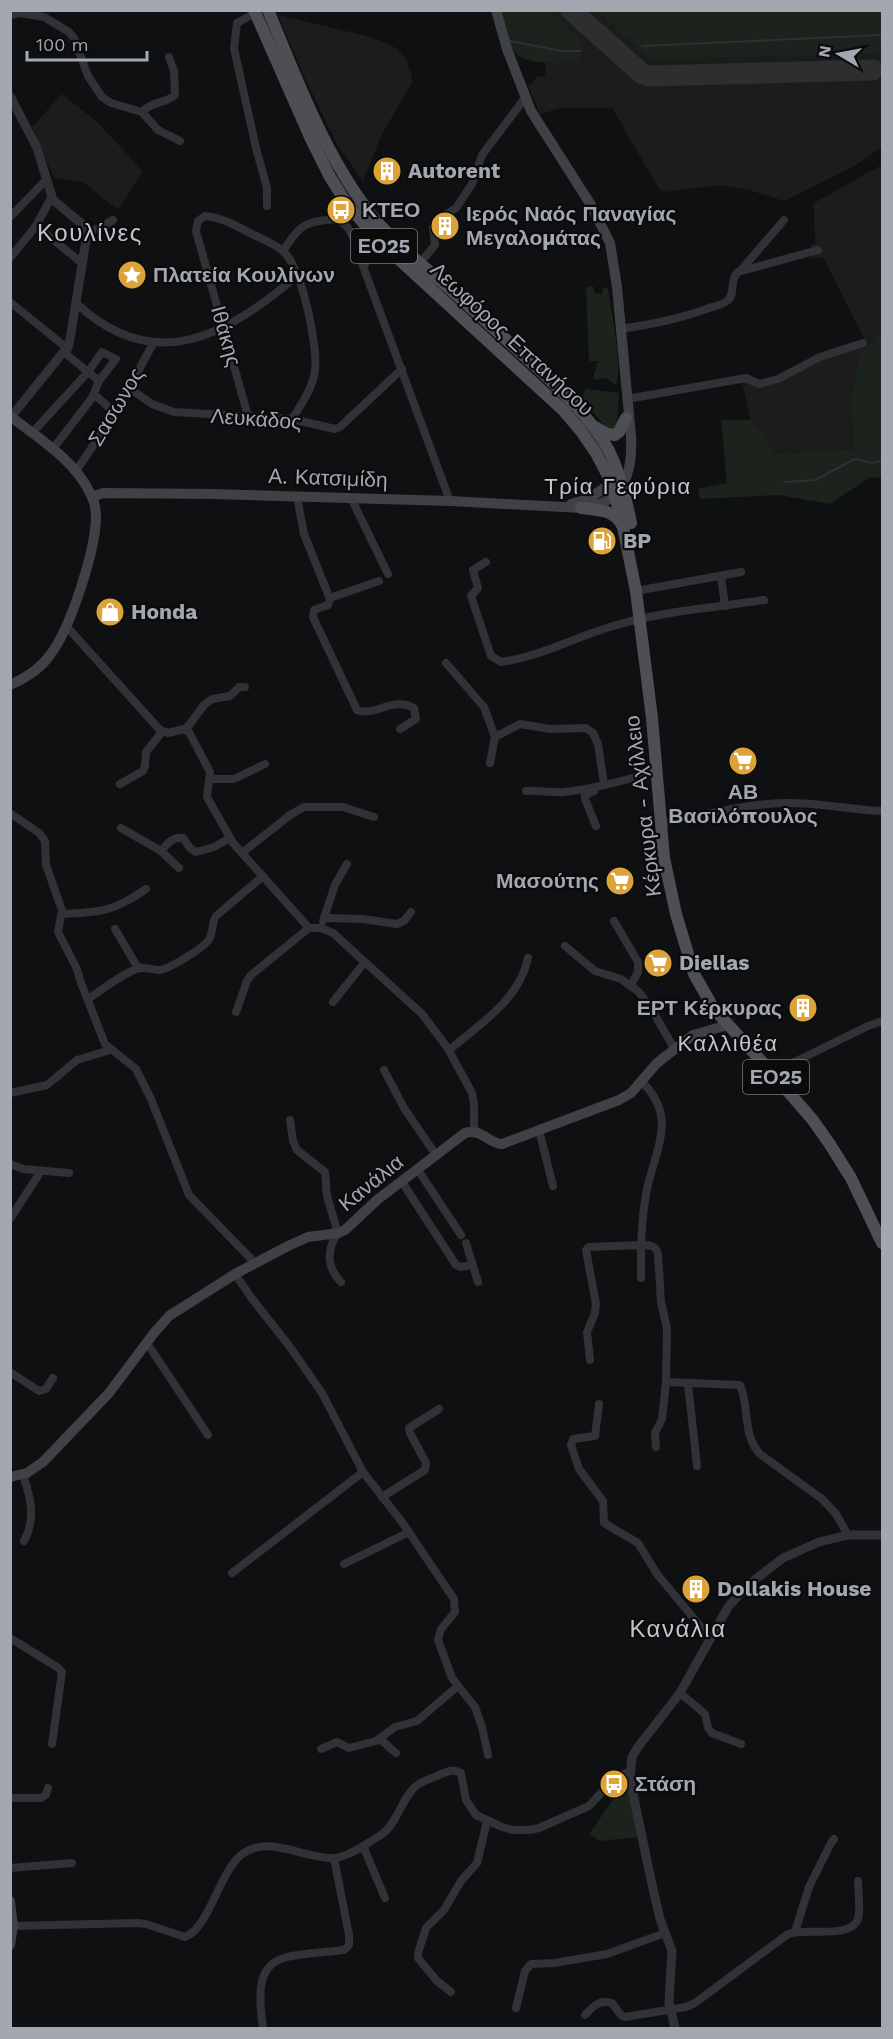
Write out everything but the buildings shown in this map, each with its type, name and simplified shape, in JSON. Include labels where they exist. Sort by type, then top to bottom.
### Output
[{"type":"main road","name":"Λεωφόρος Επτανήσου","points":[[268,10],[331,150],[385,238],[420,263],[555,384],[589,422],[608,450],[613,484]]},
{"type":"main road","points":[[496,10],[525,98],[604,229],[615,263],[627,408],[624,458],[613,484]]},
{"type":"main road","name":"Λεωφόρος Επτανήσου","points":[[254,12],[311,140],[330,177],[352,210],[385,238],[563,410],[586,437],[613,484]]},
{"type":"main road","points":[[589,422],[601,432],[613,436],[620,432],[627,408]]},
{"type":"main road","points":[[10,685],[25,678],[44,663],[67,627],[95,531],[96,511],[92,497],[76,471],[11,416]]},
{"type":"main road","name":"Α. Κατσιμίδη","points":[[565,506],[588,499],[613,484]]},
{"type":"main road","name":"Α. Κατσιμίδη","points":[[92,497],[103,493],[214,494],[450,501],[581,508],[591,506],[613,484]]},
{"type":"main road","name":"Κέρκυρα - Αχίλλειο","points":[[613,484],[624,529],[640,618],[668,879],[691,964],[709,1003],[772,1073],[829,1143],[851,1178],[882,1242]]},
{"type":"main road","name":"Κέρκυρα - Αχίλλειο","points":[[613,484],[634,548],[636,590]]},
{"type":"main road","points":[[581,508],[607,511],[616,516],[624,529]]},
{"type":"main road","points":[[474,1131],[500,1144],[628,1095],[657,1063],[693,1035],[728,1025]]},
{"type":"main road","name":"Κανάλια","points":[[14,1475],[43,1462],[66,1435],[95,1408],[169,1316],[255,1263],[308,1237],[338,1233],[350,1226],[383,1195],[462,1135],[474,1131]]},
{"type":"main road","points":[[10,1901],[13,1926],[10,1945]]},
{"type":"street","points":[[254,12],[237,23],[234,44],[267,188],[267,206]]},
{"type":"street","points":[[10,15],[44,17],[69,32],[74,38],[88,76],[102,96],[111,103],[142,112],[158,130],[180,141]]},
{"type":"street","points":[[142,112],[148,106],[170,99],[175,95],[174,71],[169,57]]},
{"type":"street","points":[[10,96],[37,148],[52,196],[57,204],[87,232],[71,341],[66,351],[11,416]]},
{"type":"street","points":[[420,263],[435,245],[433,227],[435,222],[456,208],[472,184],[482,155],[525,98]]},
{"type":"street","points":[[10,217],[47,179]]},
{"type":"street","points":[[10,258],[36,226],[52,196]]},
{"type":"street","name":"Ιθάκης","points":[[248,416],[196,226],[202,217],[208,216],[224,221],[283,251]]},
{"type":"street","points":[[292,419],[307,394],[315,371],[313,335],[297,276],[291,260],[283,251],[308,222],[330,219],[341,221],[346,224],[351,233],[450,501]]},
{"type":"street","points":[[87,232],[100,228],[113,220]]},
{"type":"street","points":[[621,329],[692,315],[726,302],[731,296],[734,275],[784,220]]},
{"type":"street","points":[[36,226],[82,263]]},
{"type":"street","points":[[364,267],[368,257],[385,238]]},
{"type":"street","points":[[740,271],[819,250]]},
{"type":"street","points":[[76,303],[109,328],[134,338],[154,342],[182,342],[224,328],[249,314],[297,276]]},
{"type":"street","points":[[10,315],[14,305],[99,381]]},
{"type":"street","name":"Σασωνος","points":[[76,471],[115,413],[154,342]]},
{"type":"street","points":[[627,408],[746,378],[761,384],[785,376],[820,357],[863,343]]},
{"type":"street","points":[[32,433],[88,372],[102,352],[116,359],[99,381],[94,394],[51,450]]},
{"type":"street","name":"Λευκάδος","points":[[129,388],[153,404],[171,411],[292,419],[337,429],[402,369]]},
{"type":"street","points":[[94,394],[115,413]]},
{"type":"street","points":[[297,497],[304,534],[330,598],[329,603],[314,610],[313,615],[357,710],[363,712],[395,704],[411,706],[416,711],[416,719],[400,729]]},
{"type":"street","points":[[351,498],[388,574]]},
{"type":"street","points":[[486,562],[473,570],[478,588],[471,596],[491,656],[497,662],[506,662],[535,654],[608,627],[640,618],[764,600]]},
{"type":"street","points":[[636,590],[741,572]]},
{"type":"street","points":[[721,577],[725,606]]},
{"type":"street","points":[[330,598],[379,581]]},
{"type":"street","points":[[67,627],[162,732]]},
{"type":"street","points":[[446,663],[484,708],[495,738],[490,763]]},
{"type":"street","points":[[120,784],[142,771],[145,766],[146,752],[162,732],[186,729],[204,705],[212,699],[230,696],[239,687],[245,687]]},
{"type":"street","points":[[495,738],[520,724],[550,729],[586,728],[593,733],[598,744],[608,784]]},
{"type":"street","points":[[186,729],[207,766],[210,779],[207,797],[230,837],[309,928]]},
{"type":"street","points":[[210,779],[234,779],[265,764]]},
{"type":"street","points":[[526,791],[542,789],[561,792],[608,784],[657,771]]},
{"type":"street","points":[[596,826],[585,795],[608,784]]},
{"type":"street","points":[[661,823],[775,803],[882,811]]},
{"type":"street","points":[[242,853],[290,815],[304,807],[343,807],[374,817]]},
{"type":"street","points":[[10,813],[42,836],[45,841],[47,871],[61,907],[62,914],[57,928],[59,936],[77,969],[101,1036],[110,1050],[136,1069],[189,1195],[255,1263]]},
{"type":"street","points":[[121,828],[161,851],[179,868]]},
{"type":"street","points":[[161,851],[172,839],[178,837],[183,837],[190,848],[196,852],[214,847],[230,837]]},
{"type":"street","points":[[321,928],[335,885],[347,864]]},
{"type":"street","points":[[88,999],[138,968],[165,969],[203,946],[211,937],[212,924],[216,916],[263,876]]},
{"type":"street","points":[[62,914],[106,910],[121,906],[146,889]]},
{"type":"street","points":[[324,918],[379,920],[398,924],[404,921],[411,912]]},
{"type":"street","points":[[614,921],[638,962],[638,972],[631,985]]},
{"type":"street","points":[[236,1012],[250,976],[309,928],[321,928],[333,933],[422,1014],[449,1050],[472,1094],[474,1131]]},
{"type":"street","points":[[116,929],[138,968]]},
{"type":"street","points":[[565,946],[595,971],[631,985],[646,1000],[675,1050]]},
{"type":"street","points":[[449,1050],[502,1005],[524,976],[528,958]]},
{"type":"street","points":[[333,1002],[364,963]]},
{"type":"street","points":[[772,1073],[882,1021]]},
{"type":"street","points":[[10,1093],[47,1085],[77,1060],[110,1050]]},
{"type":"street","points":[[384,1070],[404,1108],[436,1155]]},
{"type":"street","points":[[641,1081],[657,1100],[661,1111],[662,1126],[647,1190],[641,1245],[641,1278]]},
{"type":"street","points":[[290,1120],[293,1141],[297,1150],[324,1171],[327,1196],[338,1233],[330,1246],[330,1266],[341,1282]]},
{"type":"street","points":[[539,1130],[553,1186]]},
{"type":"street","points":[[10,1164],[41,1171],[69,1173]]},
{"type":"street","points":[[418,1170],[461,1235]]},
{"type":"street","points":[[10,1219],[41,1171]]},
{"type":"street","points":[[402,1182],[454,1264],[472,1265]]},
{"type":"street","points":[[466,1244],[478,1282]]},
{"type":"street","points":[[590,1360],[587,1332],[595,1313],[596,1304],[586,1250],[589,1247],[652,1245],[658,1254],[661,1302],[667,1328],[666,1382],[662,1419],[655,1433],[656,1446]]},
{"type":"street","points":[[235,1274],[322,1392],[363,1472],[409,1532],[454,1599],[455,1612],[441,1629],[438,1640],[450,1674],[475,1707],[488,1755]]},
{"type":"street","points":[[147,1343],[207,1435]]},
{"type":"street","points":[[11,1374],[39,1391],[46,1389],[53,1378]]},
{"type":"street","points":[[666,1382],[740,1386],[749,1437],[754,1448],[822,1499],[836,1514],[848,1535]]},
{"type":"street","points":[[688,1384],[697,1466]]},
{"type":"street","points":[[599,1404],[595,1436],[575,1439],[571,1443],[579,1469],[603,1501],[603,1520],[608,1526],[638,1543],[657,1574],[710,1638]]},
{"type":"street","points":[[382,1497],[425,1470],[426,1463],[409,1428],[439,1409]]},
{"type":"street","points":[[232,1573],[363,1472]]},
{"type":"street","points":[[14,1475],[32,1513],[31,1526],[24,1541]]},
{"type":"street","points":[[344,1564],[409,1532]]},
{"type":"street","points":[[675,2028],[669,2009],[673,1955],[653,1889],[630,1771],[630,1761],[634,1751],[680,1694],[710,1638],[735,1598],[774,1563],[819,1542],[848,1535],[882,1535]]},
{"type":"street","points":[[10,1638],[62,1672],[52,1744]]},
{"type":"street","points":[[321,1749],[337,1742],[349,1748],[380,1739],[393,1728],[417,1721],[458,1686]]},
{"type":"street","points":[[680,1694],[705,1714],[711,1732],[741,1743]]},
{"type":"street","points":[[380,1739],[396,1753]]},
{"type":"street","points":[[13,1926],[136,1923],[185,1936],[195,1931],[201,1924],[224,1877],[247,1852],[268,1847],[334,1858],[363,1845],[387,1830],[416,1786],[451,1771],[461,1773],[466,1800],[476,1815],[512,1830],[539,1828],[589,1806],[615,1778],[630,1771]]},
{"type":"street","points":[[10,1798],[41,1798],[46,1795],[48,1788]]},
{"type":"street","points":[[451,1992],[439,1983],[420,1961],[417,1955],[418,1949],[426,1928],[444,1910],[464,1877],[477,1863],[487,1821]]},
{"type":"street","points":[[795,1932],[809,1887],[834,1839]]},
{"type":"street","points":[[363,1845],[385,1898]]},
{"type":"street","points":[[262,2028],[261,1984],[268,1965],[281,1959],[304,1954],[344,1950],[349,1945],[334,1858]]},
{"type":"street","points":[[10,1868],[72,1863]]},
{"type":"street","points":[[585,2015],[595,2005],[604,2002],[612,2003],[625,2017],[695,2003],[788,1934],[841,1931],[854,1926],[858,1917],[858,1881]]},
{"type":"street","points":[[516,2008],[525,1971],[531,1964],[554,1963],[607,1954],[665,1933]]},
{"type":"shaded area","points":[[500,11],[882,11],[882,147],[856,165],[784,201],[749,190],[720,185],[664,192],[659,189],[612,108],[561,108],[540,114],[528,86],[537,77],[545,76],[546,63],[527,60]]},
{"type":"shaded area","points":[[500,11],[552,11],[580,40],[580,62],[543,63],[524,59],[509,44]]},
{"type":"shaded area","points":[[597,11],[882,11],[882,53],[653,59]]},
{"type":"shaded area","points":[[278,15],[371,37],[396,48],[405,57],[412,76],[412,83],[382,134],[363,181],[338,146],[302,72]]},
{"type":"shaded area","points":[[62,94],[97,122],[143,171],[118,210],[83,182],[54,178],[32,127]]},
{"type":"shaded area","points":[[882,166],[882,335],[880,333],[851,403],[854,449],[774,454],[765,436],[751,420],[742,382],[748,381],[755,385],[857,347],[864,338],[823,257],[812,259],[810,245],[815,243],[814,203]]},
{"type":"shaded area","points":[[588,286],[594,287],[594,293],[602,294],[603,287],[608,288],[617,352],[616,385],[606,378],[597,380],[593,378],[598,361],[589,361],[586,290]]},
{"type":"shaded area","points":[[879,333],[882,335],[882,478],[870,477],[830,504],[779,495],[700,499],[698,489],[727,483],[721,420],[751,420],[766,436],[774,454],[854,449],[851,403],[859,357]]},
{"type":"shaded area","points":[[586,389],[619,393],[617,425],[613,430],[606,427],[581,398]]},
{"type":"shaded area","points":[[627,1780],[640,1837],[599,1841],[589,1834]]},
{"type":"waterway","points":[[642,46],[882,35]]},
{"type":"waterway","points":[[510,41],[561,51],[581,51]]},
{"type":"waterway","points":[[784,482],[815,480],[855,459],[872,463],[882,461]]},
{"type":"taxiway","points":[[571,10],[641,73],[649,76],[873,70]]},
{"type":"place","name":"Autorent","points":[[387,171]]},
{"type":"place","name":"ΚΤΕΟ","points":[[341,210]]},
{"type":"place","name":"Ιερός Ναός Παναγίας Μεγαλομάτας","points":[[445,226]]},
{"type":"place","name":"Πλατεία Κουλίνων","points":[[132,275]]},
{"type":"place","name":"BP","points":[[602,541]]},
{"type":"place","name":"Honda","points":[[110,612]]},
{"type":"place","name":"ΑΒ Βασιλόπουλος","points":[[743,761]]},
{"type":"place","name":"Μασούτης","points":[[620,881]]},
{"type":"place","name":"Diellas","points":[[658,963]]},
{"type":"place","name":"ΕΡΤ Κέρκυρας","points":[[803,1008]]},
{"type":"place","name":"Dollakis House","points":[[696,1589]]},
{"type":"place","name":"Στάση","points":[[614,1784]]},
{"type":"district","name":"Κουλίνες","points":[[90,233]]},
{"type":"district","name":"Τρία Γεφύρια","points":[[618,486]]},
{"type":"district","name":"Καλλιθέα","points":[[728,1043]]},
{"type":"district","name":"Κανάλια","points":[[678,1629]]}]
